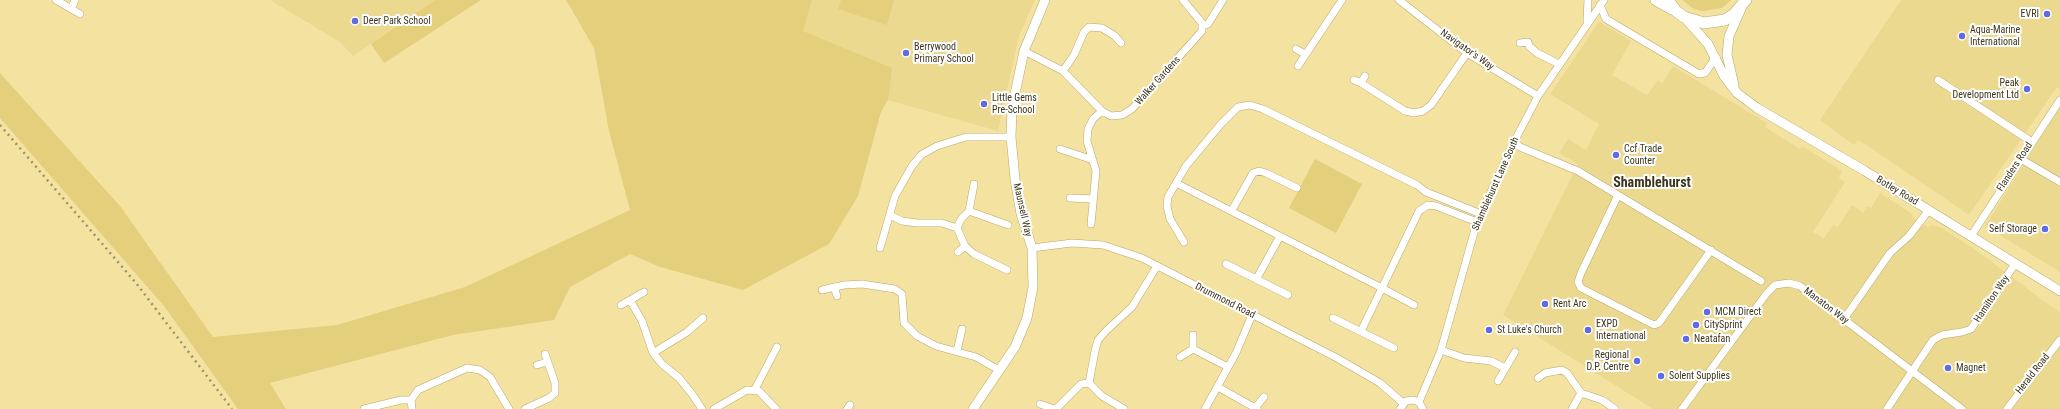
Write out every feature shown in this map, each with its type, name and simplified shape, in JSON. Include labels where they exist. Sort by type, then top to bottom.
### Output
[{"type":"main road","name":"Maunsell Way","points":[[973,409],[1015,347],[1027,318],[1033,288],[1032,248],[1021,214],[1015,179],[1011,137],[1012,108],[1024,51],[1045,0]]},
{"type":"main road","points":[[1656,0],[1680,14],[1704,24],[1714,23],[1734,14],[1744,3]]},
{"type":"main road","points":[[1668,0],[1680,14]]},
{"type":"main road","points":[[1735,90],[1727,55],[1729,36],[1744,3]]},
{"type":"main road","name":"Botley Road","points":[[1680,14],[1708,44],[1716,57],[1724,76],[1735,90],[1757,108],[1929,210],[2060,291]]},
{"type":"street","points":[[56,0],[80,14]]},
{"type":"street","points":[[71,8],[75,0]]},
{"type":"street","points":[[1183,0],[1203,26]]},
{"type":"street","name":"Walker Gardens","points":[[1102,111],[1111,116],[1122,115],[1132,109],[1202,31],[1203,26],[1208,24],[1223,0]]},
{"type":"street","points":[[1298,66],[1342,0]]},
{"type":"street","name":"Navigator's Way","points":[[1399,0],[1467,53],[1538,96]]},
{"type":"street","name":"Shamblehurst Lane South","points":[[1586,24],[1588,0]]},
{"type":"street","points":[[1602,3],[1606,19],[1699,74],[1705,73],[1716,57]]},
{"type":"street","name":"Shamblehurst Lane South","points":[[1421,406],[1441,350],[1477,222],[1514,142],[1538,96],[1586,24],[1602,3]]},
{"type":"street","points":[[1063,71],[1074,55],[1084,32],[1089,27],[1102,28],[1118,33],[1121,43]]},
{"type":"street","points":[[1526,40],[1528,46],[1537,53],[1559,64]]},
{"type":"street","points":[[1296,48],[1305,54]]},
{"type":"street","points":[[1024,51],[1063,71],[1102,111],[1093,119],[1088,129],[1087,141],[1096,171],[1091,224]]},
{"type":"street","points":[[1354,80],[1363,79],[1405,111],[1414,113],[1423,111],[1431,106],[1467,53]]},
{"type":"street","points":[[1938,80],[2032,142]]},
{"type":"street","name":"Flanders Road","points":[[1971,236],[2060,100]]},
{"type":"street","points":[[1184,242],[1170,220],[1167,206],[1168,197],[1186,166],[1238,106],[1250,105],[1263,109],[1417,185],[1426,192],[1481,214]]},
{"type":"street","points":[[880,248],[890,214],[902,182],[921,155],[937,146],[966,137],[1011,137]]},
{"type":"street","points":[[1514,142],[1520,147],[1570,167],[1712,250],[1761,281]]},
{"type":"street","points":[[1060,149],[1093,160]]},
{"type":"street","points":[[2021,159],[2060,182]]},
{"type":"street","points":[[1232,210],[1253,173],[1259,171],[1266,173],[1298,188]]},
{"type":"street","points":[[1176,182],[1414,305]]},
{"type":"street","points":[[957,228],[961,219],[968,211],[974,184]]},
{"type":"street","points":[[1618,195],[1580,273],[1578,282],[1581,288],[1654,325],[1659,322],[1712,250]]},
{"type":"street","points":[[1070,198],[1094,199]]},
{"type":"street","points":[[1361,331],[1419,211],[1428,206],[1436,206],[1477,222]]},
{"type":"street","points":[[1844,319],[1890,253],[1910,236],[1929,210]]},
{"type":"street","points":[[968,211],[1008,225]]},
{"type":"street","points":[[890,214],[902,221],[917,223],[942,223],[957,228],[965,246],[980,259],[1007,270]]},
{"type":"street","points":[[1257,278],[1280,236]]},
{"type":"street","name":"Drummond Road","points":[[1032,248],[1072,244],[1103,245],[1142,258],[1380,383],[1402,406]]},
{"type":"street","points":[[958,252],[965,246]]},
{"type":"street","points":[[1226,264],[1257,278],[1288,295]]},
{"type":"street","name":"Hamilton Way","points":[[1887,409],[1911,370],[1938,337],[1971,329],[2015,264]]},
{"type":"street","points":[[1089,382],[1098,340],[1106,330],[1132,307],[1157,266]]},
{"type":"street","name":"Manaton Way","points":[[1682,409],[1767,293],[1775,285],[1789,283],[1800,286],[1960,407]]},
{"type":"street","points":[[822,290],[844,285],[862,284],[895,289],[902,294],[904,323],[909,330],[936,346],[976,357],[998,370]]},
{"type":"street","points":[[834,287],[837,296]]},
{"type":"street","points":[[621,305],[644,292]]},
{"type":"street","points":[[630,300],[642,321],[653,353],[662,364],[679,378],[702,409]]},
{"type":"street","points":[[1206,409],[1236,353],[1252,315]]},
{"type":"street","points":[[653,353],[686,332],[703,318]]},
{"type":"street","points":[[1333,318],[1394,348]]},
{"type":"street","points":[[957,352],[962,329]]},
{"type":"street","points":[[1193,335],[1193,349]]},
{"type":"street","name":"Herald Road","points":[[2007,409],[2060,340]]},
{"type":"street","points":[[754,391],[777,347]]},
{"type":"street","points":[[1193,349],[1228,367]]},
{"type":"street","points":[[1180,357],[1193,349]]},
{"type":"street","points":[[1441,350],[1464,358],[1492,361],[1505,368]]},
{"type":"street","points":[[1498,381],[1515,352]]},
{"type":"street","points":[[525,409],[549,398],[555,393],[555,383],[544,354]]},
{"type":"street","points":[[537,365],[547,362]]},
{"type":"street","points":[[412,409],[411,400],[418,390],[467,368],[480,370],[490,378],[509,409]]},
{"type":"street","points":[[1538,378],[1545,373],[1562,370],[1567,373],[1582,393],[1602,400],[1613,409]]},
{"type":"street","points":[[1040,404],[1055,409],[1081,384],[1089,382]]},
{"type":"street","points":[[1089,382],[1102,396],[1124,409]]},
{"type":"street","points":[[1218,387],[1256,408],[1264,397]]},
{"type":"street","points":[[714,409],[747,390],[760,391],[776,409]]},
{"type":"street","points":[[1572,409],[1582,393]]},
{"type":"street","points":[[364,409],[401,400],[411,400]]},
{"type":"street","points":[[1402,406],[1409,400],[1421,406]]},
{"type":"shaded area","name":"Deer Park School","points":[[270,0],[435,0],[353,56],[340,42]]},
{"type":"shaded area","points":[[435,0],[481,0],[384,63],[371,44]]},
{"type":"shaded area","points":[[566,0],[812,0],[803,31],[892,68],[888,100],[881,112],[858,196],[829,244],[743,290],[660,267],[630,254],[570,287],[554,320],[453,335],[270,383],[286,409],[238,409],[164,306],[0,118],[0,73],[120,206],[213,337],[337,325],[465,287],[630,210],[609,131],[594,48]]},
{"type":"shaded area","name":"Berrywood Primary School","points":[[812,0],[1035,0],[1019,36],[998,131],[888,100],[791,69]]},
{"type":"shaded area","points":[[841,0],[894,0],[887,25],[838,9]]},
{"type":"shaded area","points":[[1682,0],[1731,0],[1722,8],[1703,11],[1694,9]]},
{"type":"shaded area","points":[[1901,0],[2060,0],[2060,89],[2057,87],[1969,215],[1868,146],[1858,140],[1854,145],[1820,120]]},
{"type":"shaded area","points":[[1600,22],[1631,41],[1612,75],[1647,95],[1658,80],[1662,84],[1673,66],[1767,123],[1765,127],[1800,149],[1802,146],[1842,171],[1839,178],[1845,182],[1813,232],[1824,238],[1833,225],[1838,227],[1852,205],[1863,213],[1867,206],[1871,208],[1880,193],[1911,213],[1913,218],[1928,227],[1932,225],[1940,227],[1973,248],[2060,313],[2060,409],[1653,409],[1503,315],[1578,164],[1559,153],[1568,139],[1586,150],[1599,124],[1550,94]]},
{"type":"shaded area","points":[[2060,106],[2060,272],[1985,226]]},
{"type":"shaded area","points":[[1315,159],[1362,184],[1336,233],[1289,208]]},
{"type":"railway","points":[[0,125],[136,283],[232,409]]},
{"type":"place","name":"EVRI","points":[[2047,14]]},
{"type":"place","name":"Deer Park School","points":[[355,21]]},
{"type":"place","name":"Aqua-Marine International","points":[[1962,36]]},
{"type":"place","name":"Berrywood Primary School","points":[[906,53]]},
{"type":"place","name":"Peak Development Ltd","points":[[2027,89]]},
{"type":"place","name":"Little Gems Pre-School","points":[[984,104]]},
{"type":"place","name":"Ccf Trade Counter","points":[[1616,155]]},
{"type":"place","name":"Self Storage","points":[[2045,229]]},
{"type":"place","name":"Rent Arc","points":[[1545,304]]},
{"type":"place","name":"MCM Direct","points":[[1707,312]]},
{"type":"place","name":"CitySprint","points":[[1696,325]]},
{"type":"place","name":"St Luke's Church","points":[[1489,330]]},
{"type":"place","name":"EXPD International","points":[[1588,330]]},
{"type":"place","name":"Neatafan","points":[[1686,339]]},
{"type":"place","name":"Regional D.P. Centre","points":[[1637,361]]},
{"type":"place","name":"Magnet","points":[[1948,368]]},
{"type":"place","name":"Solent Supplies","points":[[1661,376]]},
{"type":"district","name":"Shamblehurst","points":[[1652,183]]}]
